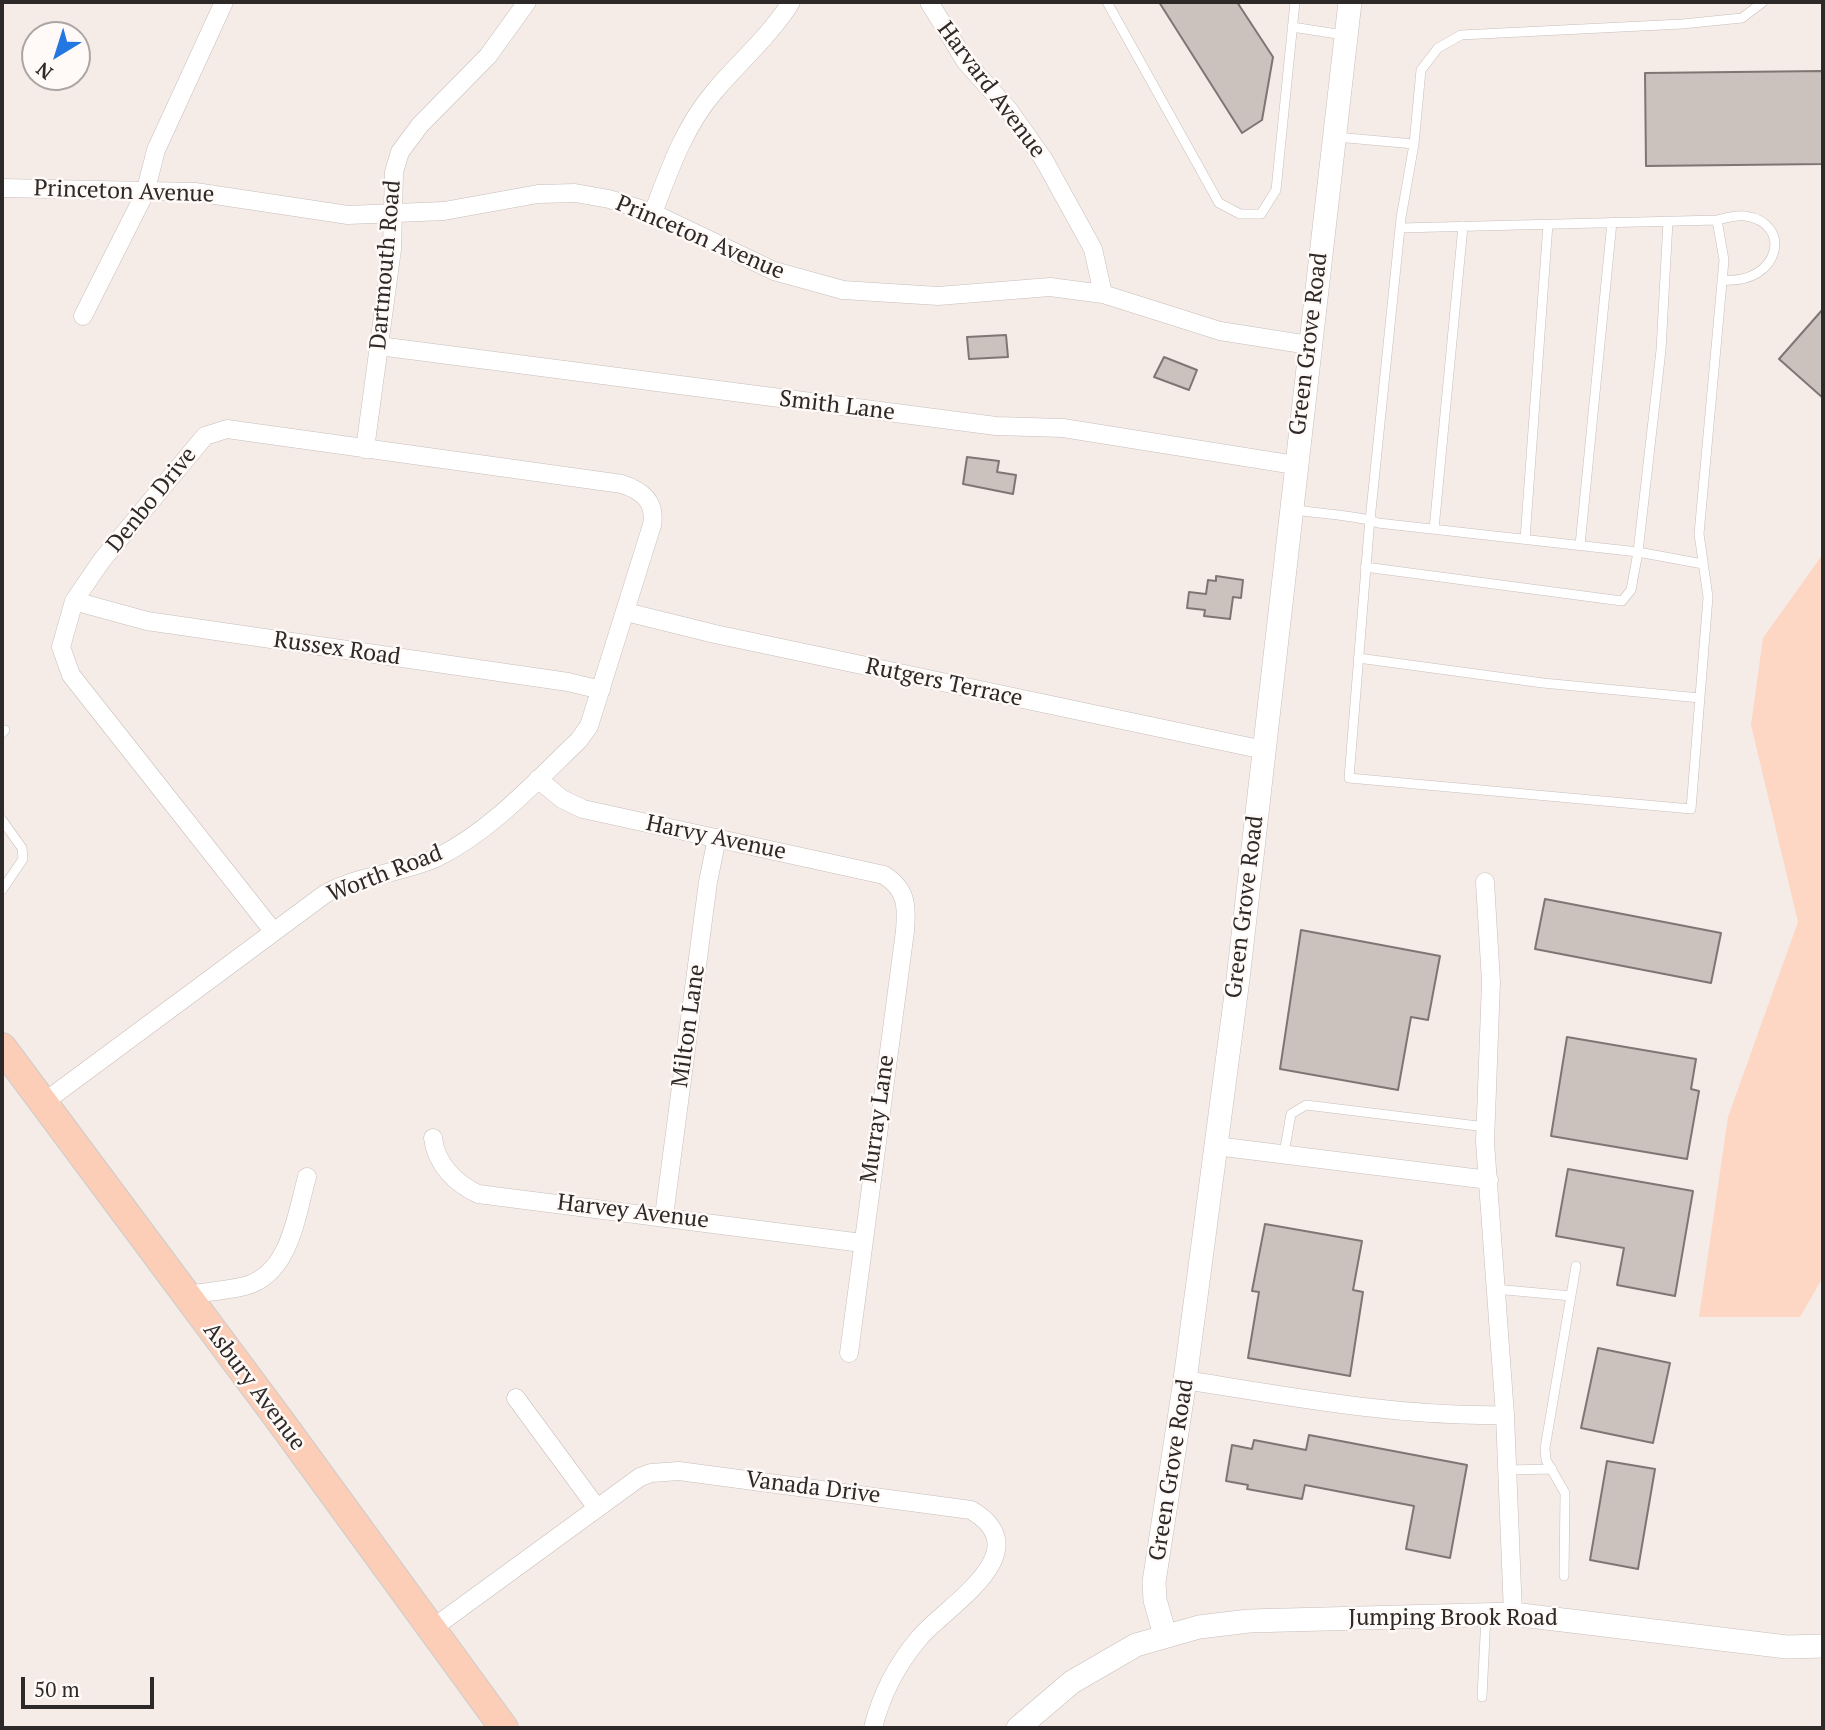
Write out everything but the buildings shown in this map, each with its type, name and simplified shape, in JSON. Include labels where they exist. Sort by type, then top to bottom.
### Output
[{"type":"main road","name":"Asbury Avenue","points":[[2,1047],[433,1628],[504,1728]]},
{"type":"street","points":[[83,316],[145,193],[156,150],[224,2]]},
{"type":"street","name":"Dartmouth Road","points":[[365,449],[395,212],[394,172],[400,152],[420,125],[488,55],[527,2]]},
{"type":"street","points":[[653,213],[677,152],[698,113],[772,28],[791,2]]},
{"type":"street","name":"Harvard Avenue","points":[[929,2],[966,62],[1008,109],[1044,160],[1093,249],[1103,294]]},
{"type":"street","name":"Green Grove Road","points":[[1165,1635],[1155,1600],[1154,1582],[1185,1380],[1216,1146],[1350,2]]},
{"type":"street","name":"Princeton Avenue","points":[[2,188],[234,196],[348,215],[444,211],[557,193],[609,199],[653,213],[774,271],[843,290],[938,296],[1050,288],[1103,294],[1220,331],[1309,345]]},
{"type":"street","name":"Smith Lane","points":[[379,346],[996,426],[1063,428],[1295,465]]},
{"type":"street","name":"Denbo Drive","points":[[274,931],[71,675],[61,646],[74,601],[102,560],[205,436],[215,430],[227,429],[622,484],[646,496]]},
{"type":"street","name":"Worth Road","points":[[43,1103],[338,886],[365,876],[418,864],[458,845],[487,825],[538,779],[589,726],[626,612],[653,515],[646,496]]},
{"type":"street","name":"Russex Road","points":[[74,601],[147,621],[568,682],[601,690]]},
{"type":"street","name":"Rutgers Terrace","points":[[626,612],[756,643],[1264,750]]},
{"type":"street","name":"Harvy Avenue","points":[[538,779],[562,799],[583,808],[884,875],[899,886]]},
{"type":"street","name":"Milton Lane","points":[[664,1216],[708,881],[717,838]]},
{"type":"street","points":[[1485,882],[1491,982],[1486,1127],[1494,1289],[1505,1415],[1513,1614]]},
{"type":"street","name":"Murray Lane","points":[[849,1353],[905,931],[905,897],[899,886]]},
{"type":"street","name":"Harvey Avenue","points":[[433,1138],[446,1171],[466,1188],[478,1194],[862,1242]]},
{"type":"street","points":[[1216,1146],[1489,1180]]},
{"type":"street","points":[[184,1294],[245,1286],[264,1278],[286,1249],[307,1177]]},
{"type":"street","points":[[1185,1380],[1348,1406],[1454,1416],[1505,1415]]},
{"type":"street","points":[[516,1398],[597,1508]]},
{"type":"street","name":"Vanada Drive","points":[[433,1628],[640,1477],[666,1470],[962,1507],[980,1515],[994,1533],[995,1556],[989,1569],[920,1637],[900,1664],[873,1728]]},
{"type":"street","name":"Jumping Brook Road","points":[[1165,1635],[1199,1627],[1249,1621],[1513,1614],[1787,1647],[1823,1646]]},
{"type":"street","points":[[1018,1728],[1072,1682],[1136,1645],[1165,1635]]},
{"type":"lane","points":[[1107,2],[1219,203],[1240,214],[1261,214],[1276,190],[1294,2]]},
{"type":"lane","points":[[1717,220],[1724,260],[1699,534],[1708,597],[1691,809],[1349,778],[1370,519],[1400,228],[1414,144],[1421,70],[1438,48],[1461,35],[1682,24],[1742,18],[1763,2]]},
{"type":"lane","points":[[1292,27],[1346,35]]},
{"type":"lane","points":[[1333,136],[1414,144]]},
{"type":"lane","points":[[1400,228],[1717,220],[1743,215],[1758,220],[1773,236],[1776,249],[1770,262],[1759,274],[1740,281],[1722,279]]},
{"type":"lane","points":[[1366,567],[1622,601],[1631,590],[1638,552],[1661,351],[1668,221]]},
{"type":"lane","points":[[1580,545],[1612,222]]},
{"type":"lane","points":[[1525,539],[1548,224]]},
{"type":"lane","points":[[1434,529],[1463,226]]},
{"type":"lane","points":[[1290,509],[1328,516],[1370,519],[1378,523],[1638,552],[1703,564]]},
{"type":"lane","points":[[1358,658],[1543,683],[1700,698]]},
{"type":"lane","points":[[2,820],[22,848],[23,859],[2,890]]},
{"type":"lane","points":[[1284,1153],[1291,1114],[1306,1105],[1486,1127]]},
{"type":"lane","points":[[1564,1576],[1565,1493],[1552,1469],[1545,1448],[1576,1266]]},
{"type":"lane","points":[[1494,1289],[1571,1296]]},
{"type":"lane","points":[[1507,1470],[1552,1469]]},
{"type":"lane","points":[[1482,1698],[1486,1614]]},
{"type":"shaded area","points":[[1823,554],[1823,1277],[1800,1317],[1699,1317],[1728,1117],[1798,922],[1751,725],[1763,638]]}]
